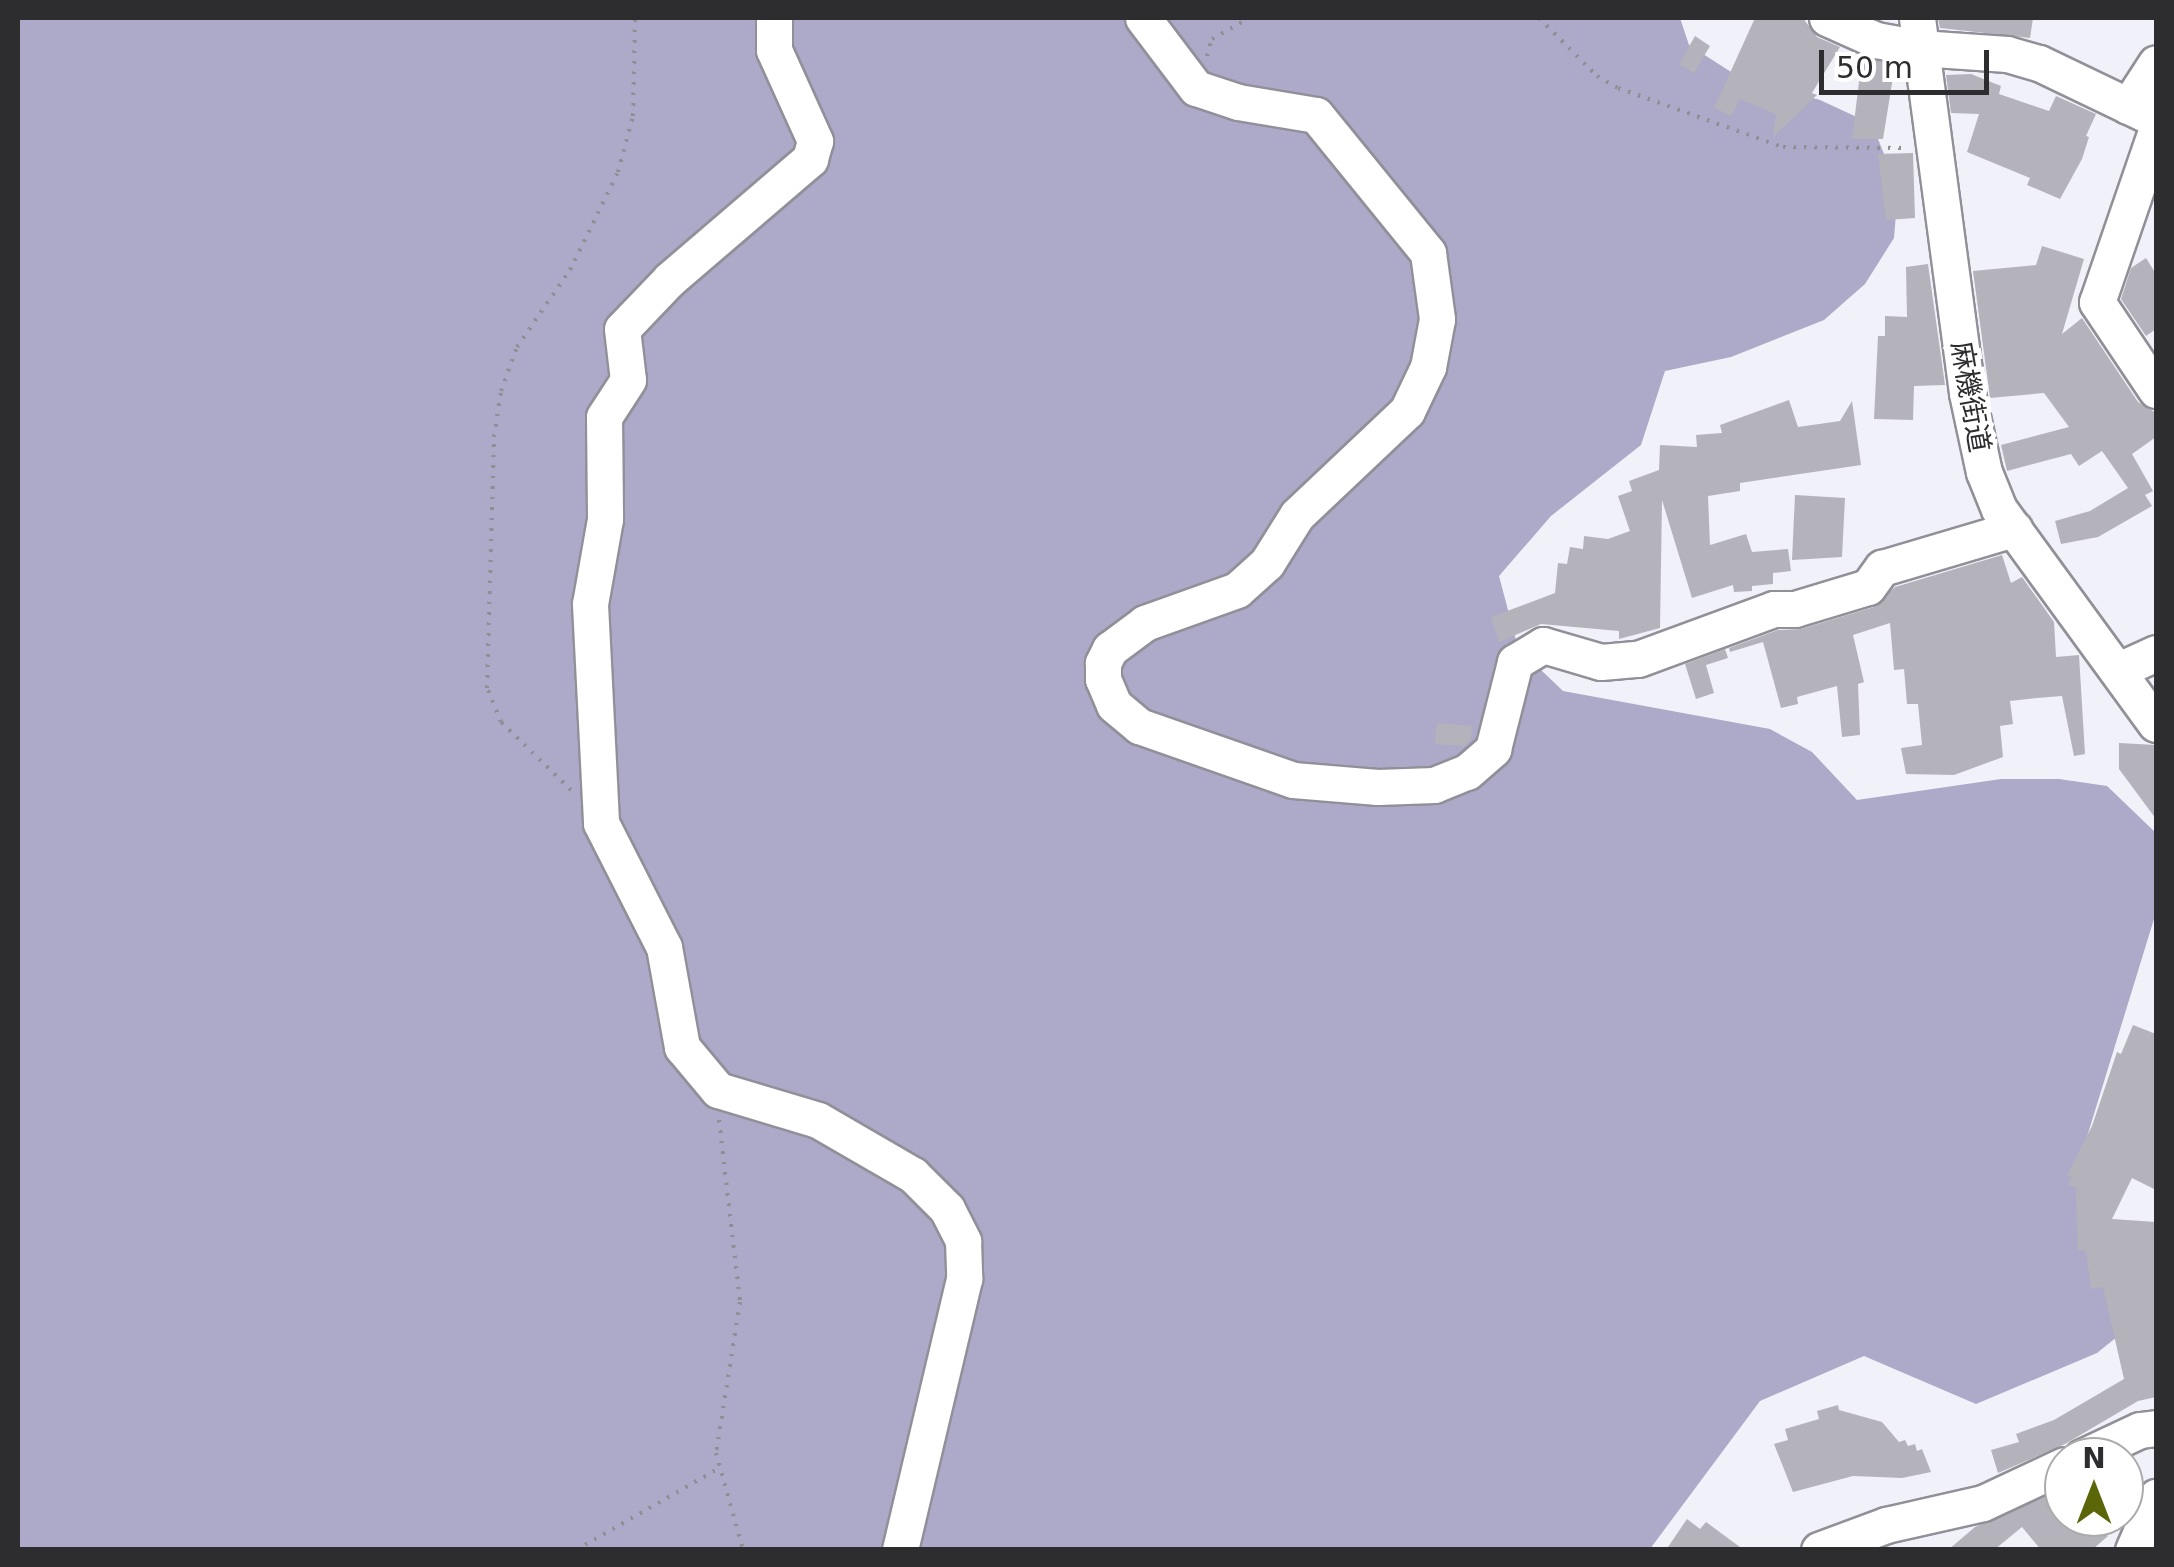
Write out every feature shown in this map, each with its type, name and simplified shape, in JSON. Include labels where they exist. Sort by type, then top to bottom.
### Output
[{"type":"street","points":[[774,18],[774,50],[815,141],[810,159],[670,279],[622,329],[628,380],[604,416],[605,519],[590,604],[602,823],[664,947],[682,1046],[718,1090],[818,1120],[913,1175],[947,1209],[963,1241],[960,1298],[900,1550]]},
{"type":"street","points":[[1143,18],[1196,88],[1238,102],[1316,115],[1428,253],[1437,319],[1428,368],[1407,411],[1297,515],[1267,563],[1237,590],[1145,622],[1110,650],[1103,664],[1103,679],[1114,705],[1139,726],[1292,780],[1378,787],[1434,785],[1467,772],[1494,748],[1515,662],[1543,644],[1601,662],[1638,659],[1774,609],[1795,609],[1868,587],[1882,568],[2014,529]]},
{"type":"street","points":[[1827,18],[1876,40],[1919,33],[2008,54],[2142,112],[2156,63]]},
{"type":"street","name":"麻機街道","points":[[1919,33],[1984,472],[1999,508],[2156,724]]},
{"type":"street","points":[[2156,131],[2097,302],[2156,390]]},
{"type":"street","points":[[2118,670],[2156,653]]},
{"type":"street","points":[[2125,1437],[2156,1428]]},
{"type":"street","points":[[1819,1550],[1886,1525],[1984,1503],[2044,1474]]},
{"type":"street","points":[[2134,1550],[2156,1496]]},
{"type":"path","points":[[602,823],[501,722],[487,688],[493,455],[502,391],[517,347],[570,270],[618,172],[633,116],[635,18]]},
{"type":"path","points":[[1196,88],[1212,39],[1249,18]]},
{"type":"path","points":[[1539,18],[1597,76],[1618,88],[1782,147],[1933,148]]},
{"type":"path","points":[[718,1090],[740,1302],[716,1453],[743,1550]]},
{"type":"path","points":[[576,1550],[718,1468]]},
{"type":"shaded area","points":[[18,18],[1680,18],[1689,45],[1742,79],[1820,100],[1872,124],[1898,189],[1894,238],[1865,284],[1824,320],[1731,357],[1665,371],[1641,445],[1551,516],[1499,576],[1518,648],[1563,691],[1770,729],[1812,752],[1857,800],[2001,779],[2059,779],[2107,786],[2156,833],[2154,919],[2086,1140],[2128,1328],[2097,1353],[1976,1404],[1864,1356],[1760,1401],[1650,1549],[18,1549]]},
{"type":"building","points":[[1755,18],[1803,18],[1817,37],[1840,47],[1812,93],[1817,95],[1773,137],[1776,114],[1740,99],[1731,116],[1714,108]]},
{"type":"building","points":[[1938,18],[2033,18],[2030,38],[1940,28]]},
{"type":"building","points":[[1695,36],[1710,46],[1694,73],[1679,64]]},
{"type":"building","points":[[1862,57],[1902,66],[1903,72],[1894,71],[1883,139],[1852,139]]},
{"type":"building","points":[[1971,74],[2001,86],[1999,94],[2049,111],[2056,96],[2096,114],[2086,136],[2089,137],[2082,159],[2060,199],[2027,185],[2030,178],[1967,152],[1979,114],[1951,113],[1946,75]]},
{"type":"building","points":[[1913,153],[1915,218],[1886,220],[1878,154]]},
{"type":"building","points":[[2042,246],[2084,259],[2062,334],[2082,318],[2138,402],[2156,413],[2156,437],[2132,454],[2153,491],[2145,495],[2152,506],[2098,537],[2061,544],[2055,521],[2090,511],[2128,488],[2102,451],[2079,466],[2071,454],[2007,471],[2001,445],[2069,427],[2044,393],[1990,398],[1973,271],[2036,265]]},
{"type":"building","points":[[2146,258],[2156,274],[2156,329],[2146,336],[2121,299],[2131,268]]},
{"type":"building","points":[[1928,264],[1945,385],[1914,386],[1913,420],[1874,419],[1878,336],[1885,336],[1885,316],[1907,317],[1906,267]]},
{"type":"building","points":[[1789,400],[1798,427],[1840,421],[1852,401],[1861,465],[1740,483],[1740,491],[1708,496],[1710,545],[1746,534],[1752,552],[1788,549],[1791,571],[1773,573],[1773,584],[1752,586],[1752,591],[1734,592],[1733,585],[1692,598],[1662,500],[1660,628],[1619,639],[1619,631],[1541,624],[1499,642],[1491,617],[1555,593],[1558,563],[1567,564],[1570,547],[1583,549],[1584,536],[1608,539],[1630,531],[1618,496],[1632,491],[1629,481],[1659,470],[1660,445],[1697,447],[1696,435],[1722,433],[1720,425]]},
{"type":"building","points":[[1795,495],[1845,498],[1842,557],[1792,560]]},
{"type":"building","points":[[2002,555],[2011,583],[2022,577],[2054,622],[2056,657],[2079,655],[2085,754],[2074,756],[2062,696],[2010,701],[2013,724],[2000,726],[2003,757],[1954,775],[1906,774],[1901,748],[1922,745],[1918,704],[1907,704],[1904,669],[1894,670],[1890,623],[1853,635],[1864,682],[1858,684],[1860,735],[1842,737],[1837,686],[1797,697],[1798,704],[1781,708],[1763,642],[1730,652],[1729,648],[1778,630],[1801,629],[1874,607],[1895,587]]},
{"type":"building","points":[[1725,649],[1728,658],[1706,665],[1714,693],[1696,699],[1685,664]]},
{"type":"building","points":[[1437,723],[1472,726],[1471,740],[1464,746],[1435,744]]},
{"type":"building","points":[[2119,743],[2156,745],[2156,819],[2119,769]]},
{"type":"building","points":[[2133,1025],[2156,1034],[2156,1190],[2132,1178],[2112,1219],[2156,1222],[2156,1397],[2138,1401],[2077,1437],[2044,1437],[2044,1453],[1998,1473],[1991,1450],[2019,1442],[2016,1434],[2054,1420],[2124,1379],[2103,1287],[2091,1289],[2086,1251],[2078,1250],[2076,1188],[2068,1184],[2072,1177],[2067,1175],[2092,1126],[2117,1052],[2121,1054]]},
{"type":"building","points":[[1838,1405],[1839,1410],[1882,1422],[1899,1442],[1905,1440],[1908,1446],[1915,1444],[1917,1451],[1922,1449],[1931,1472],[1902,1478],[1853,1476],[1793,1492],[1774,1444],[1788,1440],[1785,1429],[1819,1419],[1817,1411]]},
{"type":"building","points":[[2044,1497],[2044,1537],[2107,1537],[2092,1550],[2041,1550],[2022,1527],[1994,1550],[1948,1550],[1975,1527]]},
{"type":"building","points":[[1687,1519],[1700,1529],[1706,1522],[1744,1550],[1666,1550]]}]
